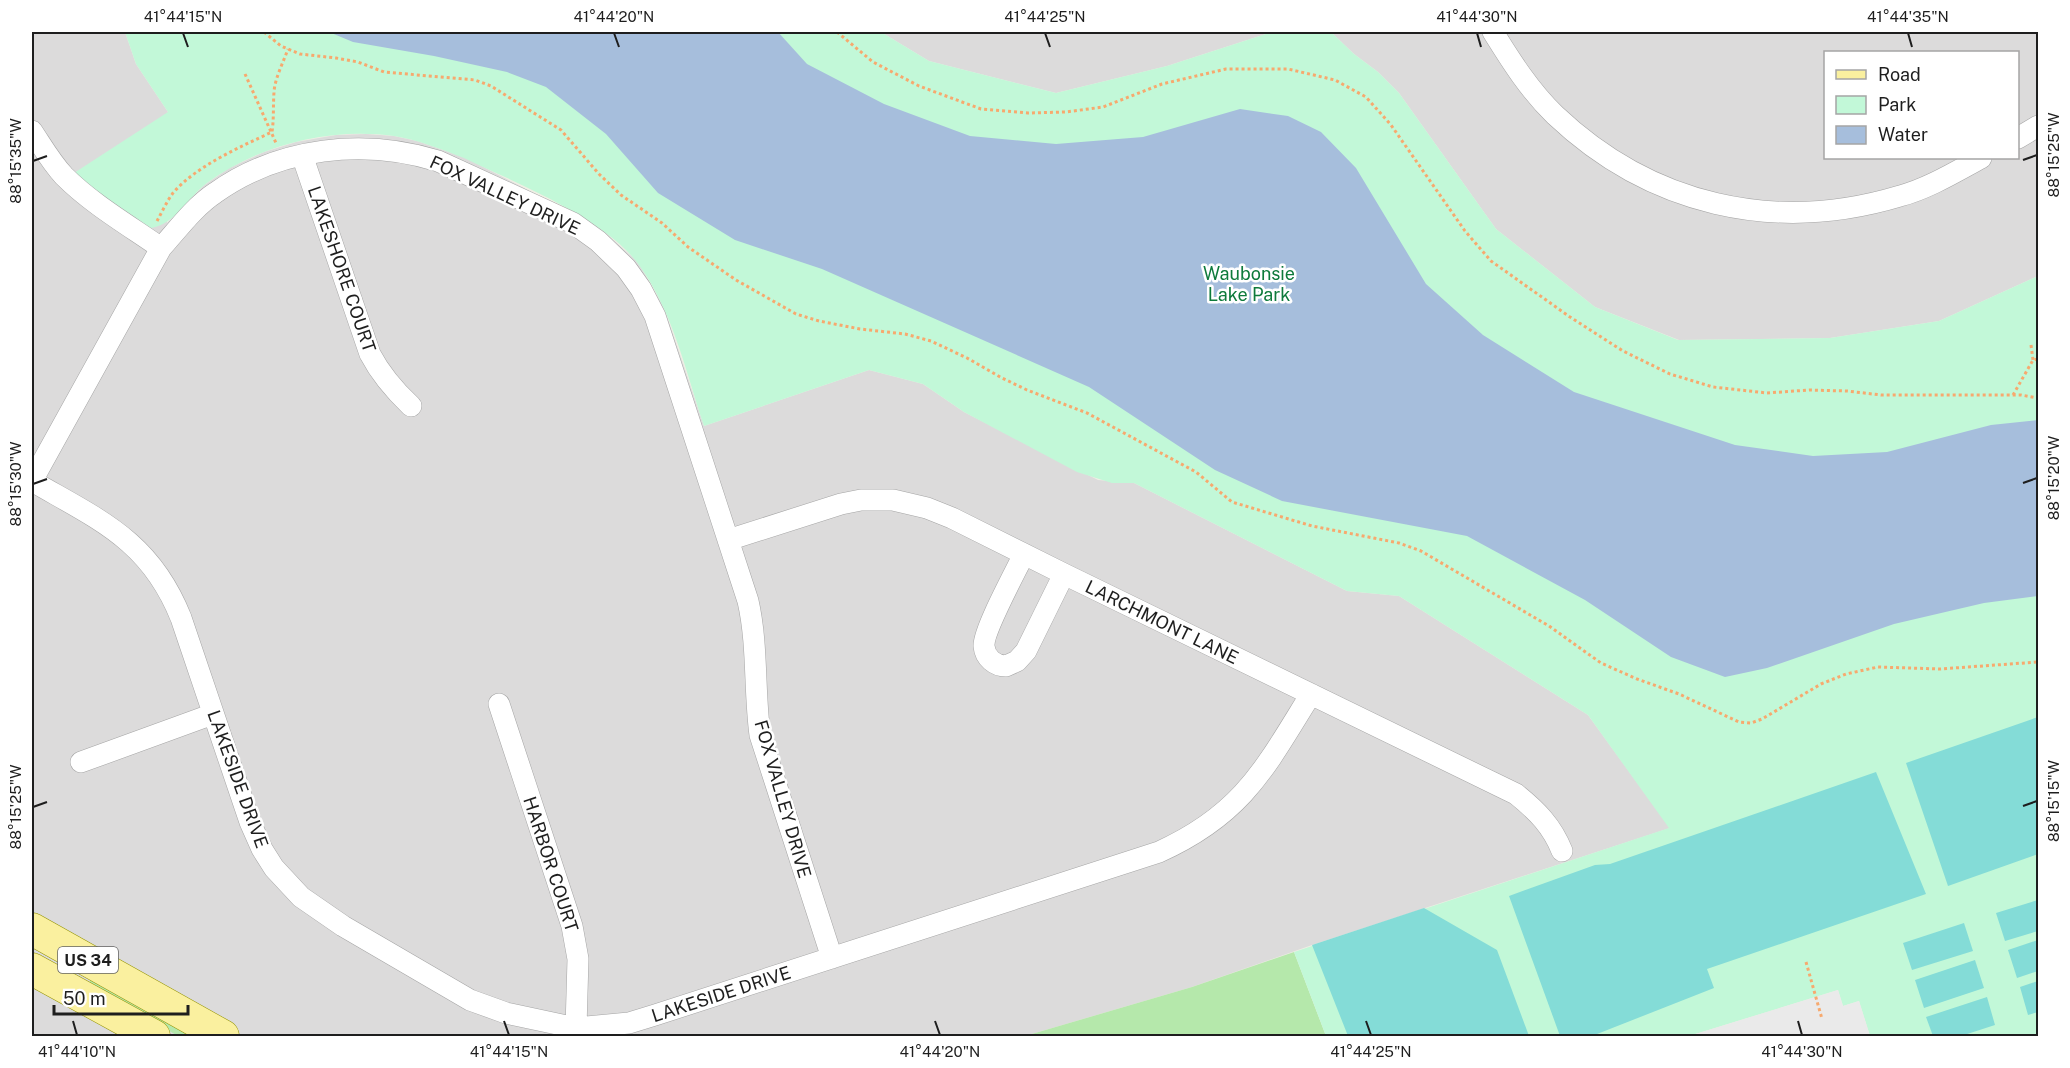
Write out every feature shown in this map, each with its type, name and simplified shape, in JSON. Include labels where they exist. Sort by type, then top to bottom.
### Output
[{"type":"main road","name":"US 34","points":[[32,929],[223,1036]]},
{"type":"main road","name":"US 34","points":[[32,969],[153,1036]]},
{"type":"street","points":[[1493,32],[1522,76],[1544,103],[1585,141],[1636,175],[1704,201],[1736,208],[1783,213],[1840,210],[1901,196],[1937,182],[1979,159]]},
{"type":"street","points":[[2019,137],[2038,126]]},
{"type":"street","points":[[32,131],[47,154],[71,182],[161,248]]},
{"type":"street","name":"FOX VALLEY DRIVE","points":[[32,481],[161,248],[189,216],[214,194],[235,180],[266,165],[335,149],[362,148],[415,154],[459,170],[573,223],[605,247],[626,268],[641,289],[655,316],[752,617],[760,735],[832,958]]},
{"type":"street","name":"LAKESHORE COURT","points":[[302,155],[370,354],[391,386],[411,406]]},
{"type":"street","name":"LAKESIDE DRIVE","points":[[32,481],[118,532],[143,555],[166,585],[181,618],[256,837],[274,868],[301,897],[343,926],[470,1000],[523,1017],[576,1028],[629,1023],[1148,856],[1182,842],[1221,817],[1249,789],[1263,771],[1311,694]]},
{"type":"street","name":"LARCHMONT LANE","points":[[728,540],[841,504],[861,500],[886,500],[927,508],[952,518],[1516,794],[1539,813],[1548,824],[1562,851]]},
{"type":"street","points":[[1024,554],[986,635],[987,657],[997,664],[1006,666],[1022,657],[1064,574]]},
{"type":"street","name":"HARBOR COURT","points":[[499,704],[572,926],[578,959],[576,1028]]},
{"type":"street","points":[[81,762],[213,714]]},
{"type":"path","points":[[264,32],[281,46],[300,54],[358,62],[384,72],[458,77],[491,86],[561,130],[599,174],[621,195],[663,223],[688,247],[736,280],[796,314],[819,321],[905,334],[931,341],[1027,390],[1086,412],[1196,472],[1232,502],[1312,526],[1399,543],[1421,551],[1549,626],[1601,663],[1679,694],[1739,722],[1751,723],[1762,719],[1821,684],[1846,674],[1878,667],[1940,669],[2038,662]]},
{"type":"path","points":[[837,32],[873,62],[919,86],[981,109],[1028,114],[1103,107],[1162,84],[1226,69],[1288,69],[1335,80],[1366,97],[1391,125],[1465,231],[1491,261],[1623,351],[1670,375],[1713,387],[1767,393],[1809,390],[1881,395],[2013,394],[2038,398]]},
{"type":"path","points":[[272,132],[275,114],[274,92],[288,50]]},
{"type":"path","points":[[245,74],[278,147]]},
{"type":"path","points":[[157,221],[172,194],[185,182],[238,148],[272,132]]},
{"type":"path","points":[[2013,394],[2032,360],[2031,345]]},
{"type":"path","points":[[2032,360],[2038,359]]},
{"type":"path","points":[[1806,962],[1822,1019]]},
{"type":"shaded area","points":[[32,32],[125,32],[136,64],[168,112],[167,223],[203,186],[229,168],[264,152],[296,142],[336,135],[394,136],[417,141],[464,157],[598,226],[638,262],[664,307],[704,426],[869,370],[923,384],[964,412],[1098,480],[1134,483],[1347,591],[1399,596],[1588,715],[1670,828],[1312,945],[1192,987],[1025,1036],[32,1036]]},
{"type":"shaded area","points":[[881,32],[1272,32],[1167,66],[1056,93],[929,61]]},
{"type":"shaded area","points":[[1331,32],[2038,32],[2038,276],[1939,321],[1830,338],[1679,340],[1595,307],[1496,229],[1399,93],[1378,72],[1354,54]]},
{"type":"shaded area","points":[[2038,717],[2038,854],[1948,886],[1906,763]]},
{"type":"shaded area","points":[[1876,772],[1926,894],[1707,969],[1714,988],[1592,1036],[1560,1036],[1509,896],[1595,865],[1610,864]]},
{"type":"shaded area","points":[[2038,900],[2038,931],[2005,941],[1996,913]]},
{"type":"shaded area","points":[[1424,908],[1497,950],[1529,1036],[1348,1036],[1312,945]]},
{"type":"shaded area","points":[[1964,923],[1973,951],[1912,970],[1903,943]]},
{"type":"shaded area","points":[[2038,940],[2038,971],[2017,978],[2008,950]]},
{"type":"shaded area","points":[[1975,960],[1984,988],[1924,1008],[1915,980]]},
{"type":"shaded area","points":[[2038,981],[2038,1012],[2028,1015],[2020,987]]},
{"type":"shaded area","points":[[1838,990],[1843,1006],[1859,1001],[1870,1036],[1689,1036]]},
{"type":"shaded area","points":[[1987,997],[1995,1025],[1961,1036],[1933,1036],[1926,1017]]},
{"type":"green space","name":"Waubonsie Lake Park","points":[[125,32],[881,32],[929,61],[1056,93],[1167,66],[1272,32],[1331,32],[1399,93],[1496,229],[1595,307],[1678,340],[1830,338],[1939,321],[2038,276],[2038,1036],[1870,1036],[1859,1001],[1843,1006],[1838,990],[1689,1036],[1326,1036],[1294,952],[1669,828],[1588,715],[1399,596],[1347,591],[1134,483],[1112,483],[1077,472],[964,412],[923,384],[869,370],[704,426],[670,322],[651,283],[624,248],[605,232],[558,203],[464,158],[429,145],[394,136],[345,134],[320,137],[272,149],[249,158],[207,183],[175,216],[151,228],[91,188],[74,173],[168,112],[136,64]]},
{"type":"green space","points":[[1294,952],[1326,1036],[1025,1036],[1192,987]]},
{"type":"green space","points":[[92,978],[200,1036],[178,1036],[88,984]]},
{"type":"water","points":[[329,32],[778,32],[807,64],[884,104],[970,136],[1056,144],[1143,137],[1240,109],[1288,116],[1321,132],[1356,168],[1426,284],[1483,335],[1574,392],[1735,445],[1813,456],[1887,452],[1991,425],[2038,420],[2038,596],[1984,603],[1894,624],[1767,668],[1725,677],[1671,657],[1585,600],[1467,536],[1282,501],[1215,470],[1089,387],[822,269],[735,240],[658,193],[606,134],[546,87],[507,72],[353,42]]}]
